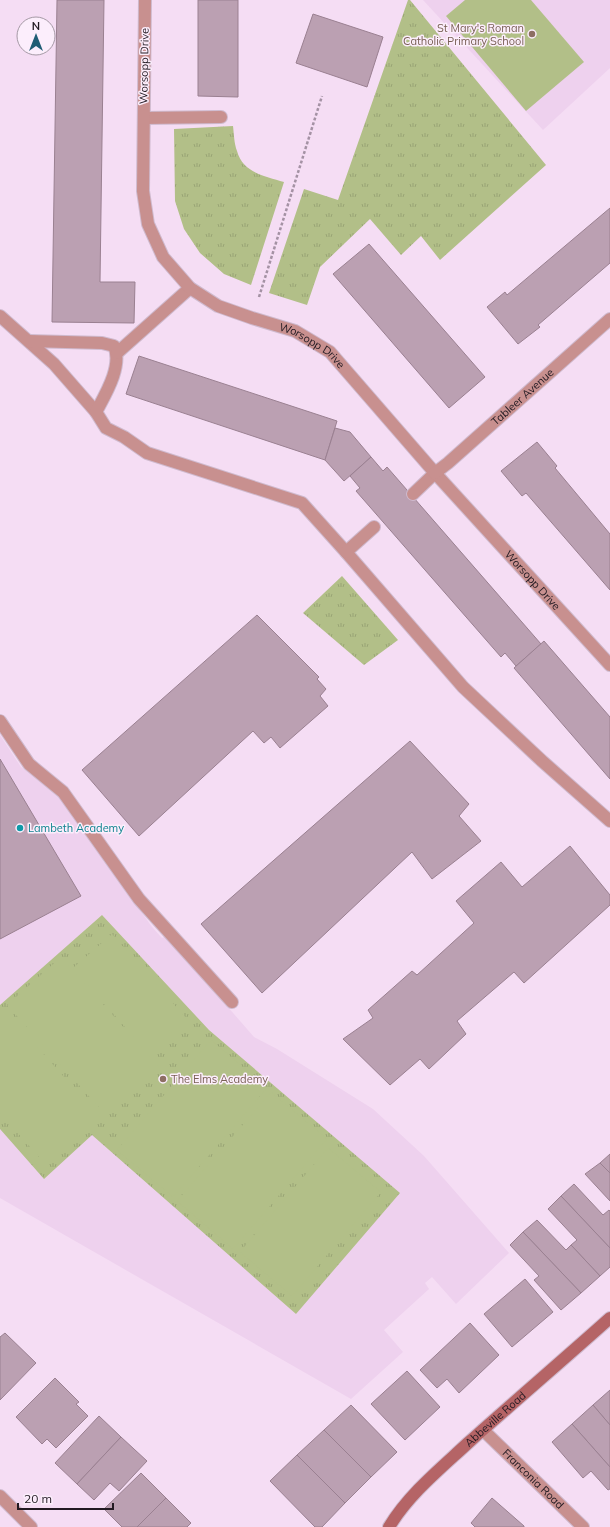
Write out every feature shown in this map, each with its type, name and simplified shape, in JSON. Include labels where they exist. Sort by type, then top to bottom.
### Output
[{"type":"street","name":"Worsopp Drive","points":[[145,0],[143,191],[148,224],[163,257],[190,288],[218,306],[296,331],[330,352],[435,473],[610,665]]},
{"type":"street","points":[[144,118],[221,117]]},
{"type":"street","points":[[117,353],[190,288]]},
{"type":"street","points":[[0,316],[54,364],[96,412],[106,428],[124,437],[147,453],[302,503],[463,687],[542,762],[610,821]]},
{"type":"street","name":"Tableer Avenue","points":[[413,494],[610,319]]},
{"type":"street","points":[[29,342],[102,343],[114,346],[117,353],[116,365],[108,390],[96,412]]},
{"type":"street","points":[[346,552],[374,527]]},
{"type":"street","points":[[0,721],[29,764],[64,792],[139,899],[232,1002]]},
{"type":"street","name":"Abbeville Road","points":[[389,1527],[410,1499],[428,1479],[610,1318]]},
{"type":"street","name":"Franconia Road","points":[[483,1430],[583,1527]]},
{"type":"street","points":[[0,1496],[31,1527]]},
{"type":"path","points":[[252,318],[322,96]]},
{"type":"shaded area","name":"St Mary's Roman Catholic Primary School","points":[[423,0],[610,0],[610,68],[543,130]]},
{"type":"shaded area","name":"The Elms Academy","points":[[0,735],[21,767],[58,794],[152,927],[162,938],[166,936],[254,1037],[277,1049],[373,1109],[424,1156],[509,1253],[456,1304],[432,1277],[425,1283],[429,1289],[384,1330],[403,1352],[351,1399],[0,1198]]},
{"type":"green space","points":[[408,0],[410,0],[546,165],[440,260],[421,236],[401,255],[370,219],[320,267],[307,305],[269,293],[304,189],[338,200]]},
{"type":"green space","points":[[465,0],[531,0],[584,62],[526,111],[446,16]]},
{"type":"green space","points":[[233,126],[236,148],[244,164],[249,169],[262,175],[284,182],[251,285],[224,274],[200,253],[184,229],[175,201],[174,129]]},
{"type":"green space","points":[[342,576],[398,640],[364,665],[303,613]]},
{"type":"green space","points":[[102,915],[209,1030],[400,1193],[296,1314],[92,1135],[44,1179],[0,1129],[0,1005]]},
{"type":"green space","points":[[112,934],[187,1019],[148,1053],[73,968]]},
{"type":"green space","points":[[61,957],[158,1066],[104,1113],[7,1005]]},
{"type":"green space","points":[[3,1009],[100,1117],[46,1165],[0,1113],[0,1012]]},
{"type":"green space","points":[[211,1040],[267,1088],[173,1197],[117,1150]]},
{"type":"green space","points":[[271,1092],[327,1139],[233,1249],[177,1201]]},
{"type":"green space","points":[[328,1148],[381,1192],[292,1296],[240,1252]]},
{"type":"building","points":[[57,0],[104,0],[100,282],[135,282],[134,323],[52,322]]},
{"type":"building","points":[[198,0],[238,0],[238,97],[198,96]]},
{"type":"building","points":[[313,14],[383,37],[367,87],[296,63]]},
{"type":"building","points":[[610,208],[610,263],[538,325],[540,327],[518,344],[487,307],[505,292],[507,295]]},
{"type":"building","points":[[369,244],[485,377],[449,408],[333,274]]},
{"type":"building","points":[[139,356],[337,421],[325,460],[126,394]]},
{"type":"building","points":[[335,428],[350,432],[371,457],[344,481],[325,460]]},
{"type":"building","points":[[537,442],[557,466],[555,468],[610,534],[610,590],[526,493],[522,496],[501,471]]},
{"type":"building","points":[[371,457],[383,471],[387,467],[541,644],[516,666],[505,653],[501,657],[356,491],[360,488],[350,476]]},
{"type":"building","points":[[257,615],[319,677],[317,679],[326,689],[320,696],[328,706],[280,748],[271,737],[264,743],[253,731],[139,836],[82,770]]},
{"type":"building","points":[[544,641],[610,717],[610,779],[514,668]]},
{"type":"building","points":[[410,741],[469,804],[459,816],[481,841],[432,879],[412,852],[262,993],[201,924]]},
{"type":"building","name":"Lambeth Academy","points":[[0,759],[81,896],[0,939]]},
{"type":"building","points":[[570,846],[610,895],[610,905],[524,983],[514,972],[457,1021],[466,1034],[429,1069],[420,1059],[390,1085],[343,1039],[373,1018],[368,1010],[412,971],[417,975],[474,923],[456,901],[501,862],[522,887]]},
{"type":"building","points":[[610,1154],[610,1173],[600,1163]]},
{"type":"building","points":[[600,1163],[610,1173],[610,1201],[585,1174]]},
{"type":"building","points":[[574,1184],[603,1215],[609,1210],[610,1211],[610,1248],[561,1196]]},
{"type":"building","points":[[561,1196],[610,1248],[610,1267],[600,1276],[571,1245],[577,1240],[548,1209]]},
{"type":"building","points":[[537,1220],[566,1250],[571,1245],[600,1276],[581,1293],[523,1232]]},
{"type":"building","points":[[523,1232],[581,1293],[561,1310],[534,1280],[539,1276],[510,1245]]},
{"type":"building","points":[[525,1279],[553,1312],[512,1347],[484,1314]]},
{"type":"building","points":[[470,1323],[499,1355],[459,1393],[447,1379],[437,1388],[420,1370]]},
{"type":"building","points":[[5,1333],[36,1363],[0,1400],[0,1337]]},
{"type":"building","points":[[407,1371],[440,1407],[405,1440],[371,1404]]},
{"type":"building","points":[[55,1378],[79,1402],[76,1404],[88,1416],[56,1448],[47,1439],[42,1444],[16,1417]]},
{"type":"building","points":[[610,1390],[610,1425],[593,1405]]},
{"type":"building","points":[[351,1405],[397,1452],[371,1477],[324,1430]]},
{"type":"building","points":[[593,1405],[610,1425],[610,1467],[572,1424]]},
{"type":"building","points":[[99,1416],[121,1437],[77,1484],[55,1463]]},
{"type":"building","points":[[572,1424],[610,1467],[610,1489],[608,1490],[591,1471],[583,1478],[552,1442]]},
{"type":"building","points":[[324,1430],[371,1477],[345,1503],[297,1455]]},
{"type":"building","points":[[121,1437],[147,1461],[119,1491],[110,1483],[94,1500],[77,1484]]},
{"type":"building","points":[[297,1455],[345,1503],[322,1527],[315,1527],[270,1481]]},
{"type":"building","points":[[141,1473],[166,1498],[137,1527],[122,1527],[104,1509]]},
{"type":"building","points":[[166,1498],[191,1523],[187,1527],[137,1527]]},
{"type":"building","points":[[492,1498],[524,1527],[475,1527],[471,1523]]},
{"type":"place","name":"St Mary's Roman Catholic Primary School","points":[[532,34]]},
{"type":"place","name":"Lambeth Academy","points":[[20,828]]},
{"type":"place","name":"The Elms Academy","points":[[163,1079]]}]
